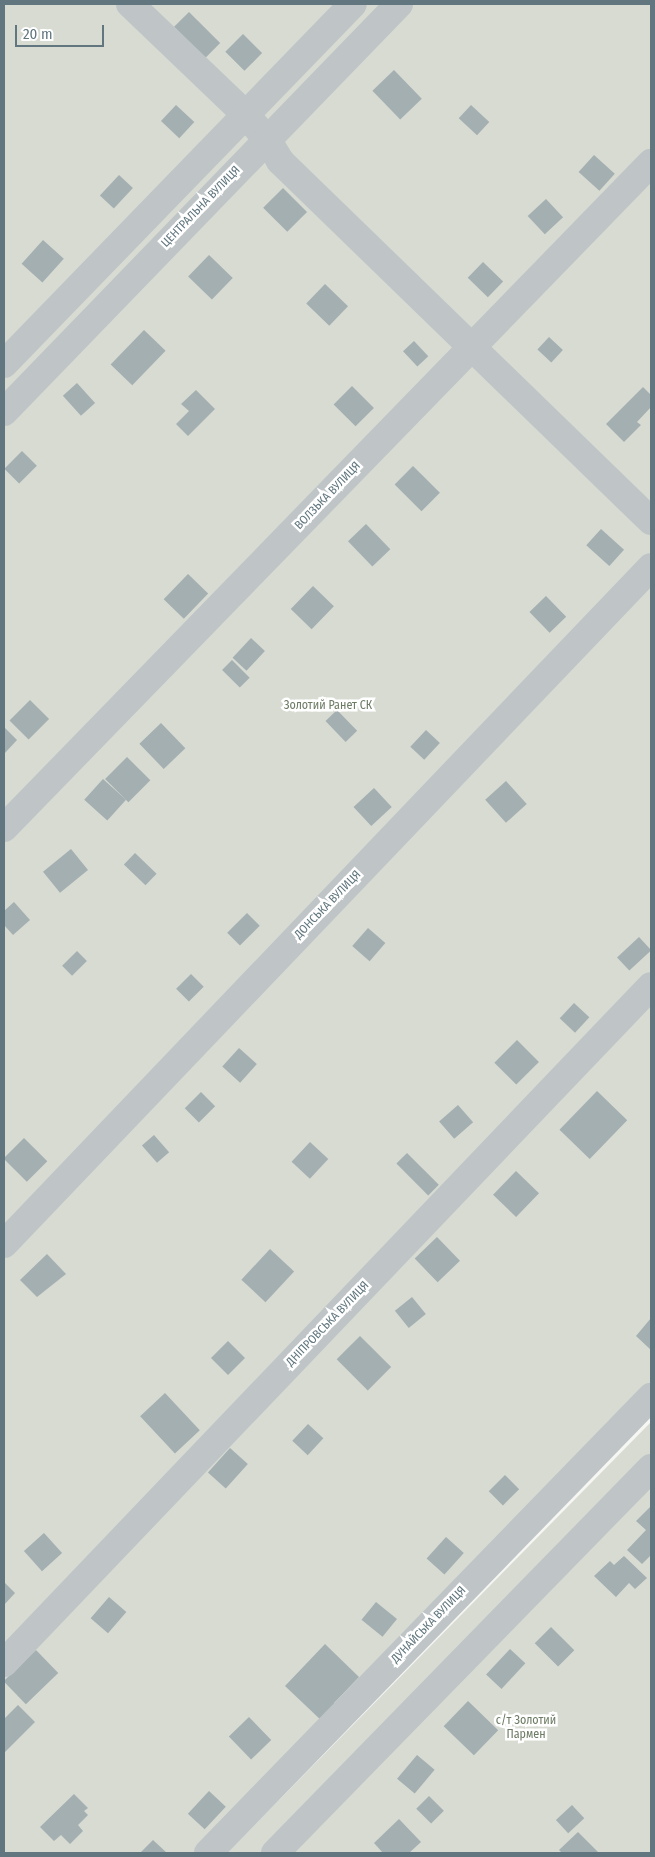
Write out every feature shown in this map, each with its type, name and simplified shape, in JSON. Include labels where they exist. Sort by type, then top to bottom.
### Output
[{"type":"street","points":[[130,4],[244,114],[267,139],[280,161],[651,521]]},
{"type":"street","points":[[4,364],[352,4]]},
{"type":"street","name":"ЦЕНТРАЛЬНА ВУЛИЦЯ","points":[[4,412],[399,4]]},
{"type":"street","name":"ВОЛЗЬКА ВУЛИЦЯ","points":[[4,828],[651,163]]},
{"type":"street","name":"ДОНСЬКА ВУЛИЦЯ","points":[[4,1244],[651,567]]},
{"type":"street","name":"ДНІПРОВСЬКА ВУЛИЦЯ","points":[[4,1663],[651,986]]},
{"type":"street","name":"ДУНАЙСЬКА ВУЛИЦЯ","points":[[208,1853],[651,1398]]},
{"type":"street","points":[[274,1853],[651,1468]]},
{"type":"green space","name":"Золотий Ранет СК","points":[[4,4],[651,4],[651,1409],[223,1853],[4,1853]]},
{"type":"green space","name":"с/т Золотий Пармен","points":[[651,1422],[651,1853],[227,1853]]},
{"type":"building","points":[[189,12],[220,43],[205,58],[174,27]]},
{"type":"building","points":[[243,34],[262,53],[244,71],[225,52]]},
{"type":"building","points":[[394,70],[422,99],[400,120],[372,91]]},
{"type":"building","points":[[176,105],[194,122],[179,138],[161,121]]},
{"type":"building","points":[[471,105],[489,122],[477,135],[459,118]]},
{"type":"building","points":[[594,155],[615,174],[599,191],[579,172]]},
{"type":"building","points":[[119,175],[133,188],[114,208],[100,195]]},
{"type":"building","points":[[283,188],[307,212],[287,232],[263,208]]},
{"type":"building","points":[[546,199],[563,217],[545,234],[528,216]]},
{"type":"building","points":[[43,240],[64,259],[42,283],[22,264]]},
{"type":"building","points":[[209,255],[233,278],[212,300],[188,277]]},
{"type":"building","points":[[483,262],[503,281],[488,297],[468,278]]},
{"type":"building","points":[[325,284],[348,306],[329,326],[306,303]]},
{"type":"building","points":[[144,330],[166,351],[132,385],[111,365]]},
{"type":"building","points":[[549,337],[563,350],[551,362],[537,349]]},
{"type":"building","points":[[414,341],[428,356],[417,367],[403,351]]},
{"type":"building","points":[[77,383],[95,403],[81,416],[63,396]]},
{"type":"building","points":[[352,386],[374,408],[356,426],[334,404]]},
{"type":"building","points":[[643,387],[651,395],[651,407],[637,422],[641,425],[624,442],[606,424]]},
{"type":"building","points":[[196,390],[215,409],[188,436],[176,424],[189,411],[181,404]]},
{"type":"building","points":[[22,451],[37,466],[19,484],[4,469]]},
{"type":"building","points":[[413,466],[440,493],[421,511],[395,484]]},
{"type":"building","points":[[366,524],[390,549],[372,567],[348,541]]},
{"type":"building","points":[[601,529],[624,550],[609,566],[586,545]]},
{"type":"building","points":[[188,574],[208,593],[184,619],[164,599]]},
{"type":"building","points":[[313,586],[334,606],[312,629],[291,609]]},
{"type":"building","points":[[546,596],[566,617],[550,633],[529,612]]},
{"type":"building","points":[[251,638],[265,651],[246,671],[233,658]]},
{"type":"building","points":[[232,660],[250,678],[240,688],[222,670]]},
{"type":"building","points":[[30,700],[49,719],[29,740],[9,721]]},
{"type":"building","points":[[337,710],[357,731],[346,742],[325,721]]},
{"type":"building","points":[[161,723],[185,748],[164,769],[139,744]]},
{"type":"building","points":[[4,727],[17,740],[4,754]]},
{"type":"building","points":[[426,730],[440,743],[424,760],[410,747]]},
{"type":"building","points":[[127,757],[150,780],[128,802],[105,779]]},
{"type":"building","points":[[103,779],[126,800],[107,821],[84,800]]},
{"type":"building","points":[[506,781],[527,804],[506,823],[485,800]]},
{"type":"building","points":[[374,788],[392,807],[371,826],[354,807]]},
{"type":"building","points":[[71,849],[88,870],[60,893],[43,872]]},
{"type":"building","points":[[135,853],[157,874],[145,885],[124,865]]},
{"type":"building","points":[[14,902],[30,920],[13,935],[4,925],[4,911]]},
{"type":"building","points":[[247,913],[260,926],[240,946],[227,933]]},
{"type":"building","points":[[368,928],[385,943],[370,961],[352,946]]},
{"type":"building","points":[[639,937],[651,950],[629,971],[617,957]]},
{"type":"building","points":[[77,951],[87,961],[72,976],[62,966]]},
{"type":"building","points":[[191,974],[204,987],[189,1002],[176,989]]},
{"type":"building","points":[[574,1003],[589,1017],[575,1033],[560,1018]]},
{"type":"building","points":[[517,1040],[539,1062],[516,1085],[494,1063]]},
{"type":"building","points":[[239,1048],[257,1064],[240,1083],[222,1067]]},
{"type":"building","points":[[597,1091],[627,1120],[590,1159],[559,1130]]},
{"type":"building","points":[[201,1092],[215,1106],[199,1122],[185,1108]]},
{"type":"building","points":[[458,1105],[473,1122],[454,1139],[439,1121]]},
{"type":"building","points":[[154,1135],[169,1152],[157,1163],[142,1145]]},
{"type":"building","points":[[24,1138],[47,1161],[27,1182],[4,1159]]},
{"type":"building","points":[[310,1142],[328,1159],[310,1179],[292,1162]]},
{"type":"building","points":[[407,1153],[439,1185],[428,1195],[396,1164]]},
{"type":"building","points":[[516,1171],[539,1193],[516,1217],[493,1195]]},
{"type":"building","points":[[437,1237],[460,1261],[438,1282],[415,1259]]},
{"type":"building","points":[[270,1249],[294,1272],[265,1302],[241,1280]]},
{"type":"building","points":[[47,1254],[66,1274],[37,1297],[20,1280]]},
{"type":"building","points":[[412,1297],[426,1314],[409,1328],[395,1311]]},
{"type":"building","points":[[651,1318],[651,1350],[636,1336]]},
{"type":"building","points":[[360,1336],[391,1367],[368,1390],[337,1359]]},
{"type":"building","points":[[228,1341],[245,1358],[228,1375],[211,1358]]},
{"type":"building","points":[[165,1393],[200,1430],[175,1453],[140,1416]]},
{"type":"building","points":[[308,1424],[323,1438],[308,1455],[292,1441]]},
{"type":"building","points":[[230,1448],[248,1464],[226,1489],[208,1473]]},
{"type":"building","points":[[505,1475],[519,1489],[503,1505],[489,1491]]},
{"type":"building","points":[[651,1506],[651,1555],[642,1564],[627,1550],[646,1530],[636,1521]]},
{"type":"building","points":[[44,1533],[62,1553],[42,1571],[24,1551]]},
{"type":"building","points":[[446,1537],[464,1553],[444,1575],[427,1559]]},
{"type":"building","points":[[624,1556],[647,1578],[635,1589],[629,1583],[616,1597],[594,1576],[610,1561],[614,1565]]},
{"type":"building","points":[[4,1582],[15,1593],[4,1605]]},
{"type":"building","points":[[109,1597],[126,1612],[108,1633],[91,1618]]},
{"type":"building","points":[[376,1602],[397,1619],[383,1637],[362,1620]]},
{"type":"building","points":[[551,1627],[574,1650],[558,1667],[535,1643]]},
{"type":"building","points":[[325,1644],[359,1677],[334,1703],[339,1708],[324,1723],[285,1686]]},
{"type":"building","points":[[510,1649],[525,1663],[501,1689],[486,1675]]},
{"type":"building","points":[[36,1650],[58,1673],[26,1704],[4,1681]]},
{"type":"building","points":[[468,1701],[498,1730],[474,1755],[444,1726]]},
{"type":"building","points":[[18,1705],[35,1722],[4,1753],[4,1719]]},
{"type":"building","points":[[249,1717],[271,1740],[251,1759],[229,1736]]},
{"type":"building","points":[[417,1755],[435,1770],[415,1794],[397,1779]]},
{"type":"building","points":[[209,1791],[226,1807],[205,1829],[188,1814]]},
{"type":"building","points":[[74,1794],[88,1808],[84,1811],[88,1815],[78,1825],[83,1831],[70,1844],[61,1835],[54,1841],[40,1827]]},
{"type":"building","points":[[429,1796],[444,1811],[431,1824],[416,1809]]},
{"type":"building","points":[[572,1805],[584,1818],[568,1833],[556,1820]]},
{"type":"building","points":[[399,1819],[421,1842],[409,1853],[383,1853],[374,1843]]},
{"type":"building","points":[[578,1832],[599,1853],[562,1853],[559,1850]]},
{"type":"building","points":[[153,1840],[167,1853],[140,1853]]}]
